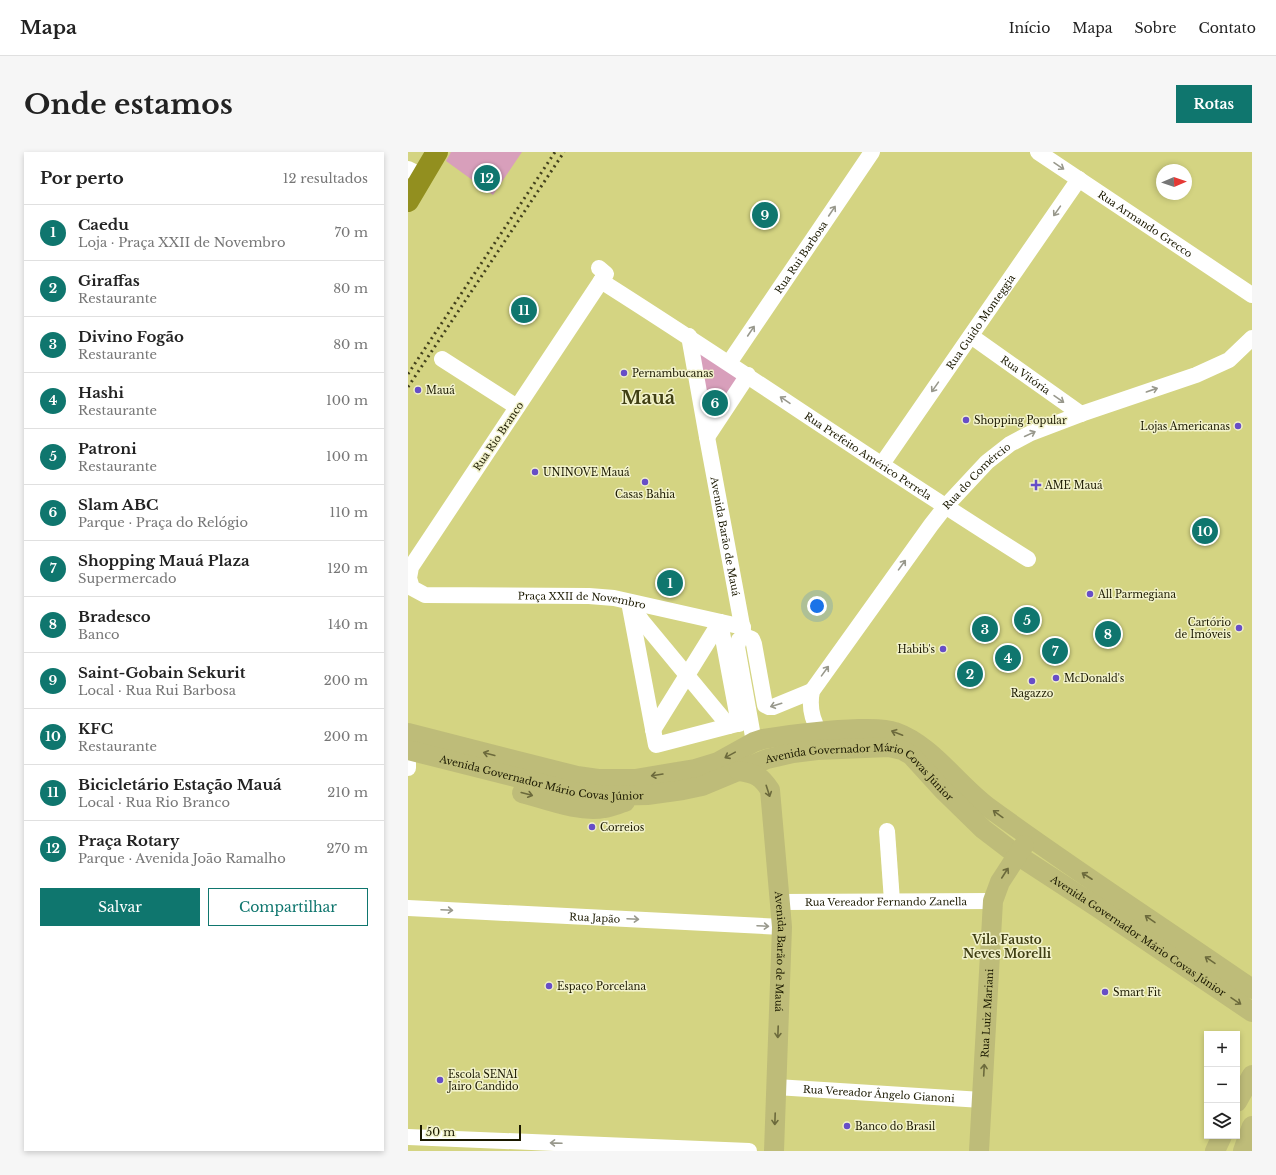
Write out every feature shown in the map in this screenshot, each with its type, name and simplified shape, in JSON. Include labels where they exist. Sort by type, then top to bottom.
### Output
[{"type":"highway","points":[[408,201],[413,168],[437,152]]},
{"type":"main road","name":"Avenida Governador Mário Covas Júnior","points":[[408,750],[552,778],[577,776],[598,779],[635,779],[707,766],[718,762],[754,742],[779,736],[819,731],[872,729],[894,731],[911,739],[932,755],[986,806],[1029,837],[1248,984]]},
{"type":"main road","name":"Avenida Governador Mário Covas Júnior","points":[[408,733],[552,778],[574,792],[608,796],[647,795],[702,786],[767,759],[793,753],[816,750],[889,746],[902,750],[911,756],[983,829],[1017,855],[1097,907],[1252,1012]]},
{"type":"main road","points":[[408,762],[563,804],[591,809],[604,808],[647,795]]},
{"type":"main road","name":"Avenida Barão de Mauá","points":[[739,771],[759,776],[770,790],[782,926],[774,1151]]},
{"type":"main road","name":"Rua Luiz Mariani","points":[[979,1151],[993,901],[1000,882],[1029,837]]},
{"type":"main road","points":[[1097,907],[1112,910],[1169,948],[1175,947],[1181,940]]},
{"type":"main road","points":[[1240,1097],[1252,1075]]},
{"type":"main road","points":[[1243,1151],[1252,1126]]},
{"type":"main road","points":[[1215,1151],[1221,1139]]},
{"type":"street","name":"Rua Rui Barbosa","points":[[729,363],[872,152]]},
{"type":"street","name":"Rua Armando Grecco","points":[[1038,152],[1252,295]]},
{"type":"street","name":"Rua Guido Monteggia","points":[[882,464],[1079,179]]},
{"type":"street","name":"Rua Prefeito Américo Perrela","points":[[600,275],[945,507],[1028,559]]},
{"type":"street","name":"Rua Rio Branco","points":[[418,591],[412,588],[410,583],[409,578],[411,567],[517,407],[600,275]]},
{"type":"street","name":"Avenida Barão de Mauá","points":[[689,336],[744,632],[752,639],[754,644],[765,705],[773,707],[812,691]]},
{"type":"street","name":"Rua Vitória","points":[[970,336],[1081,414]]},
{"type":"street","name":"Rua do Comércio","points":[[812,691],[945,507],[987,462],[1010,444],[1031,433],[1081,414],[1196,375],[1229,360],[1252,338]]},
{"type":"street","points":[[442,359],[517,407]]},
{"type":"street","points":[[707,436],[748,375]]},
{"type":"street","name":"Praça XXII de Novembro","points":[[418,591],[425,595],[589,596],[614,598],[720,622],[744,632]]},
{"type":"street","points":[[629,602],[634,669],[648,728],[656,745],[740,724]]},
{"type":"street","points":[[629,602],[642,621],[687,675],[740,724]]},
{"type":"street","points":[[648,728],[687,675],[720,622]]},
{"type":"street","points":[[720,622],[740,724]]},
{"type":"street","name":"Avenida Barão de Mauá","points":[[744,632],[737,647],[740,724],[754,742]]},
{"type":"street","points":[[812,691],[810,699],[810,712],[819,731]]},
{"type":"street","points":[[408,762],[408,768]]},
{"type":"street","points":[[886,831],[892,901]]},
{"type":"street","name":"Rua Vereador Fernando Zanella","points":[[780,902],[993,901]]},
{"type":"street","name":"Rua Japão","points":[[408,908],[782,926]]},
{"type":"street","name":"Rua Vereador Ângelo Gianoni","points":[[776,1087],[982,1100]]},
{"type":"street","points":[[408,1137],[749,1151]]},
{"type":"shaded area","points":[[451,152],[522,152],[493,195],[446,161]]},
{"type":"shaded area","points":[[694,343],[743,376],[709,430]]},
{"type":"railway","points":[[408,374],[555,152]]},
{"type":"railway","points":[[408,387],[564,152]]},
{"type":"place","name":"Praça Rotary","points":[[487,178]]},
{"type":"place","name":"Saint-Gobain Sekurit","points":[[765,215]]},
{"type":"place","name":"Bicicletário Estação Mauá","points":[[524,310]]},
{"type":"place","name":"Pernambucanas","points":[[624,373]]},
{"type":"place","name":"Mauá","points":[[418,390]]},
{"type":"place","name":"Slam ABC","points":[[715,403]]},
{"type":"place","name":"Shopping Popular","points":[[966,420]]},
{"type":"place","name":"Lojas Americanas","points":[[1238,426]]},
{"type":"place","name":"UNINOVE Mauá","points":[[535,472]]},
{"type":"place","name":"Casas Bahia","points":[[645,482]]},
{"type":"place","name":"AME Mauá","points":[[1036,485]]},
{"type":"place","name":"KFC","points":[[1205,531]]},
{"type":"place","name":"Caedu","points":[[670,583]]},
{"type":"place","name":"All Parmegiana","points":[[1090,594]]},
{"type":"place","name":"Patroni","points":[[1027,620]]},
{"type":"place","name":"Cartório de Imóveis","points":[[1239,628]]},
{"type":"place","name":"Divino Fogão","points":[[985,629]]},
{"type":"place","name":"Bradesco","points":[[1108,634]]},
{"type":"place","name":"Habib's","points":[[943,649]]},
{"type":"place","name":"Shopping Mauá Plaza","points":[[1055,651]]},
{"type":"place","name":"Hashi","points":[[1008,658]]},
{"type":"place","name":"Giraffas","points":[[970,674]]},
{"type":"place","name":"McDonald's","points":[[1056,678]]},
{"type":"place","name":"Ragazzo","points":[[1032,681]]},
{"type":"place","name":"Correios","points":[[592,827]]},
{"type":"place","name":"Espaço Porcelana","points":[[549,986]]},
{"type":"place","name":"Smart Fit","points":[[1105,992]]},
{"type":"place","name":"Escola SENAI Jairo Candido","points":[[440,1080]]},
{"type":"place","name":"Banco do Brasil","points":[[847,1126]]},
{"type":"district","name":"Mauá","points":[[648,398]]},
{"type":"district","name":"Vila Fausto Neves Morelli","points":[[1007,947]]}]
